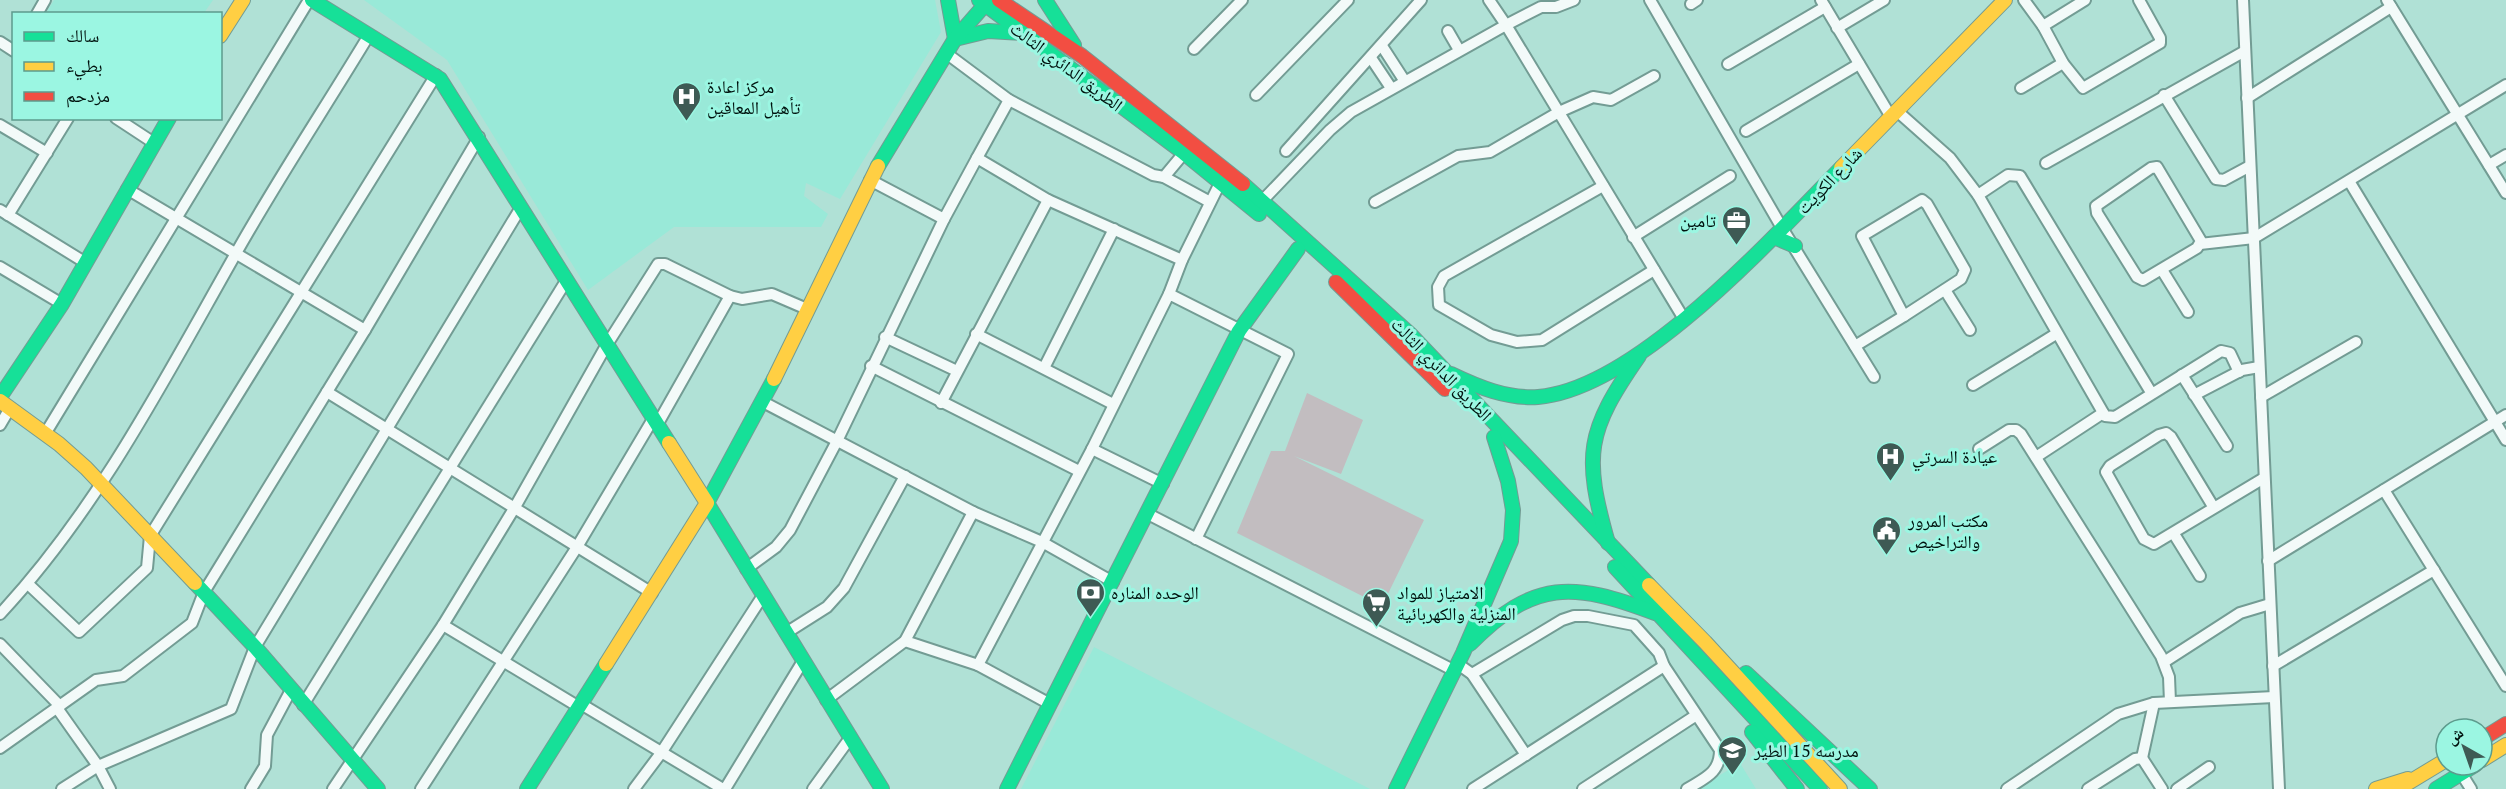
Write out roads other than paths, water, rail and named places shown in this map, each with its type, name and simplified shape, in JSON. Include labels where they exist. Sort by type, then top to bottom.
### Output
[{"type":"main road","points":[[222,33],[243,0]]},
{"type":"main road","points":[[311,0],[436,75],[479,137],[520,209],[707,503],[762,597],[882,789]]},
{"type":"main road","points":[[948,0],[955,39]]},
{"type":"main road","points":[[1045,0],[1082,56]]},
{"type":"main road","name":"شارع الكويت","points":[[1444,371],[1506,396],[1551,395],[1579,387],[1644,350],[1684,319],[1778,233],[2005,0]]},
{"type":"main road","points":[[527,789],[707,503],[763,402],[870,180],[955,39],[986,1]]},
{"type":"main road","name":"الطريق الدائري الثالث","points":[[986,1],[1082,56],[1231,173],[1411,335],[1704,642],[1840,789]]},
{"type":"main road","name":"الطريق الدائري الثالث","points":[[986,1],[1025,34],[1221,181],[1299,249],[1494,437],[1820,789]]},
{"type":"main road","points":[[955,39],[986,30],[1004,29],[1025,34]]},
{"type":"main road","points":[[168,120],[3,402],[72,455],[255,647],[378,789]]},
{"type":"main road","points":[[1778,233],[1795,246]]},
{"type":"main road","points":[[1007,789],[1239,331],[1299,249]]},
{"type":"main road","name":"شارع الكويت","points":[[1609,545],[1591,484],[1591,439],[1609,397],[1644,350]]},
{"type":"main road","points":[[1396,789],[1459,663],[1511,542],[1513,510],[1508,481],[1494,437]]},
{"type":"main road","points":[[1459,663],[1504,613],[1544,594],[1572,590],[1593,592],[1657,614]]},
{"type":"main road","points":[[1704,642],[1770,693],[1870,789]]},
{"type":"main road","points":[[1704,665],[1797,789]]},
{"type":"main road","points":[[2398,789],[2434,767]]},
{"type":"main road","points":[[2376,789],[2418,776]]},
{"type":"main road","points":[[2441,787],[2456,777]]},
{"type":"street","points":[[45,434],[311,0]]},
{"type":"street","points":[[1194,49],[1242,0]]},
{"type":"street","points":[[1256,95],[1348,0]]},
{"type":"street","points":[[1286,151],[1421,0]]},
{"type":"street","points":[[1489,0],[1684,319]]},
{"type":"street","points":[[1262,201],[1329,130],[1351,112],[1404,80],[1541,7],[1561,6],[1574,0]]},
{"type":"street","points":[[1650,0],[1778,233]]},
{"type":"street","points":[[1837,28],[1884,0]]},
{"type":"street","points":[[2024,0],[2043,26],[2079,86],[2083,88],[2157,46],[2160,38],[2139,0]]},
{"type":"street","points":[[2043,26],[2085,0]]},
{"type":"street","points":[[2243,0],[2278,789]]},
{"type":"street","points":[[2247,98],[2389,3],[2506,193]]},
{"type":"street","points":[[1728,64],[1823,4],[1859,64],[1894,114],[1950,158],[1978,195],[2056,334],[2108,417],[2115,417],[2223,351],[2230,353],[2239,372]]},
{"type":"street","points":[[1448,31],[1459,50]]},
{"type":"street","points":[[0,614],[28,584],[102,487],[236,253],[369,35]]},
{"type":"street","points":[[1382,46],[1404,80]]},
{"type":"street","points":[[2046,163],[2245,51]]},
{"type":"street","points":[[946,53],[1009,100],[1210,202]]},
{"type":"street","points":[[1371,58],[1391,88]]},
{"type":"street","points":[[2021,88],[2064,63]]},
{"type":"street","points":[[1746,131],[1859,64]]},
{"type":"street","points":[[28,584],[76,630],[83,631],[147,568],[150,536],[436,75]]},
{"type":"street","points":[[1375,202],[1458,156],[1490,152],[1559,112],[1593,97],[1611,100],[1654,76]]},
{"type":"street","points":[[2200,244],[2200,237],[2157,167],[2151,168],[2099,202],[2097,213],[2137,277],[2148,279],[2200,244],[2254,238],[2506,85]]},
{"type":"street","points":[[2164,95],[2216,180],[2224,180],[2250,166]]},
{"type":"street","points":[[746,569],[783,540],[837,441],[871,366],[944,219],[1009,100]]},
{"type":"street","points":[[67,120],[4,212],[86,263]]},
{"type":"street","points":[[119,120],[154,143]]},
{"type":"street","points":[[0,125],[46,153]]},
{"type":"street","points":[[0,748],[96,680],[123,676],[192,623],[204,592],[365,330],[479,137]]},
{"type":"street","points":[[1164,177],[1184,153]]},
{"type":"street","points":[[2489,165],[2506,155]]},
{"type":"street","points":[[977,158],[1048,200],[1182,260]]},
{"type":"street","points":[[1978,195],[2008,175],[2020,176],[2152,394]]},
{"type":"street","points":[[1633,237],[1730,176]]},
{"type":"street","points":[[870,180],[944,219]]},
{"type":"street","points":[[978,665],[1092,449],[1169,294],[1182,260],[1221,181]]},
{"type":"street","points":[[2349,181],[2506,440]]},
{"type":"street","points":[[1603,186],[1444,276],[1436,296],[1439,305],[1491,335],[1517,342],[1542,340],[1654,270]]},
{"type":"street","points":[[127,189],[365,330]]},
{"type":"street","points":[[941,403],[1048,200]]},
{"type":"street","points":[[1855,346],[1904,316],[1945,290],[1960,279],[1965,270],[1927,204],[1917,201],[1862,236],[1904,316]]},
{"type":"street","points":[[62,789],[98,766],[231,709],[255,647],[389,429],[520,209]]},
{"type":"street","points":[[1044,368],[1114,229]]},
{"type":"street","points":[[1795,246],[1874,377]]},
{"type":"street","points":[[333,789],[443,626],[515,507],[606,346],[658,264],[665,264],[730,296],[742,299],[772,294],[807,309]]},
{"type":"street","points":[[0,267],[62,304]]},
{"type":"street","points":[[2162,270],[2188,312]]},
{"type":"street","points":[[303,705],[566,281]]},
{"type":"street","points":[[1945,290],[1970,330]]},
{"type":"street","points":[[1169,294],[1288,354],[1196,539]]},
{"type":"street","points":[[421,789],[577,547],[730,296]]},
{"type":"street","points":[[976,334],[1113,404]]},
{"type":"street","points":[[1973,385],[2056,334]]},
{"type":"street","points":[[885,337],[957,371]]},
{"type":"street","points":[[2261,397],[2356,342]]},
{"type":"street","points":[[871,366],[1079,471]]},
{"type":"street","points":[[2194,395],[2239,372],[2259,367]]},
{"type":"street","points":[[2182,375],[2227,446]]},
{"type":"street","points":[[327,392],[652,592]]},
{"type":"street","points":[[0,425],[3,402]]},
{"type":"street","points":[[763,402],[973,512],[1042,542],[1113,582]]},
{"type":"street","points":[[2036,457],[2103,412]]},
{"type":"street","points":[[2268,561],[2506,416]]},
{"type":"street","points":[[1979,449],[2009,430],[2016,430],[2036,457],[2164,662],[2170,686],[2170,702]]},
{"type":"street","points":[[2214,508],[2171,437],[2166,433],[2159,435],[2107,468],[2107,479],[2144,539],[2154,544],[2174,534],[2264,478]]},
{"type":"street","points":[[1092,449],[1163,484]]},
{"type":"street","points":[[786,633],[827,607],[844,588],[905,476]]},
{"type":"street","points":[[2384,490],[2506,686]]},
{"type":"street","points":[[826,700],[905,641],[973,512]]},
{"type":"street","points":[[1148,514],[1196,539],[1459,663],[1472,674],[1526,755]]},
{"type":"street","points":[[2174,534],[2200,576]]},
{"type":"street","points":[[2273,666],[2434,570]]},
{"type":"street","points":[[634,789],[661,753],[762,597]]},
{"type":"street","points":[[2164,662],[2240,613],[2270,604]]},
{"type":"street","points":[[1472,674],[1563,620],[1574,616],[1634,625],[1659,653],[1664,666],[1695,716],[1720,750],[1720,761],[1714,773],[1687,789]]},
{"type":"street","points":[[443,626],[724,789],[802,661]]},
{"type":"street","points":[[905,641],[978,665],[1050,704]]},
{"type":"street","points":[[0,644],[59,707],[98,766],[110,789]]},
{"type":"street","points":[[1473,789],[1664,666]]},
{"type":"street","points":[[251,789],[265,766],[267,735],[291,690]]},
{"type":"street","points":[[2007,789],[2118,714],[2154,703],[2274,697]]},
{"type":"street","points":[[2154,703],[2142,758],[2162,789]]},
{"type":"street","points":[[1583,789],[1695,716]]},
{"type":"street","points":[[813,789],[850,738]]},
{"type":"street","points":[[2088,789],[2136,759],[2142,758]]},
{"type":"street","points":[[2177,789],[2209,767]]},
{"type":"place","name":"مركز اعادة تأهيل المعاقين","points":[[686,122]]},
{"type":"place","name":"تامين","points":[[1737,246]]},
{"type":"place","name":"عيادة السرتي","points":[[1891,482]]},
{"type":"place","name":"مكتب المرور والتراخيص","points":[[1887,556]]},
{"type":"place","name":"الوحده المناره","points":[[1090,618]]},
{"type":"place","name":"الامتياز للمواد المنزلية والكهربائية","points":[[1376,628]]},
{"type":"place","name":"مدرسه 15 الطير","points":[[1733,776]]}]
